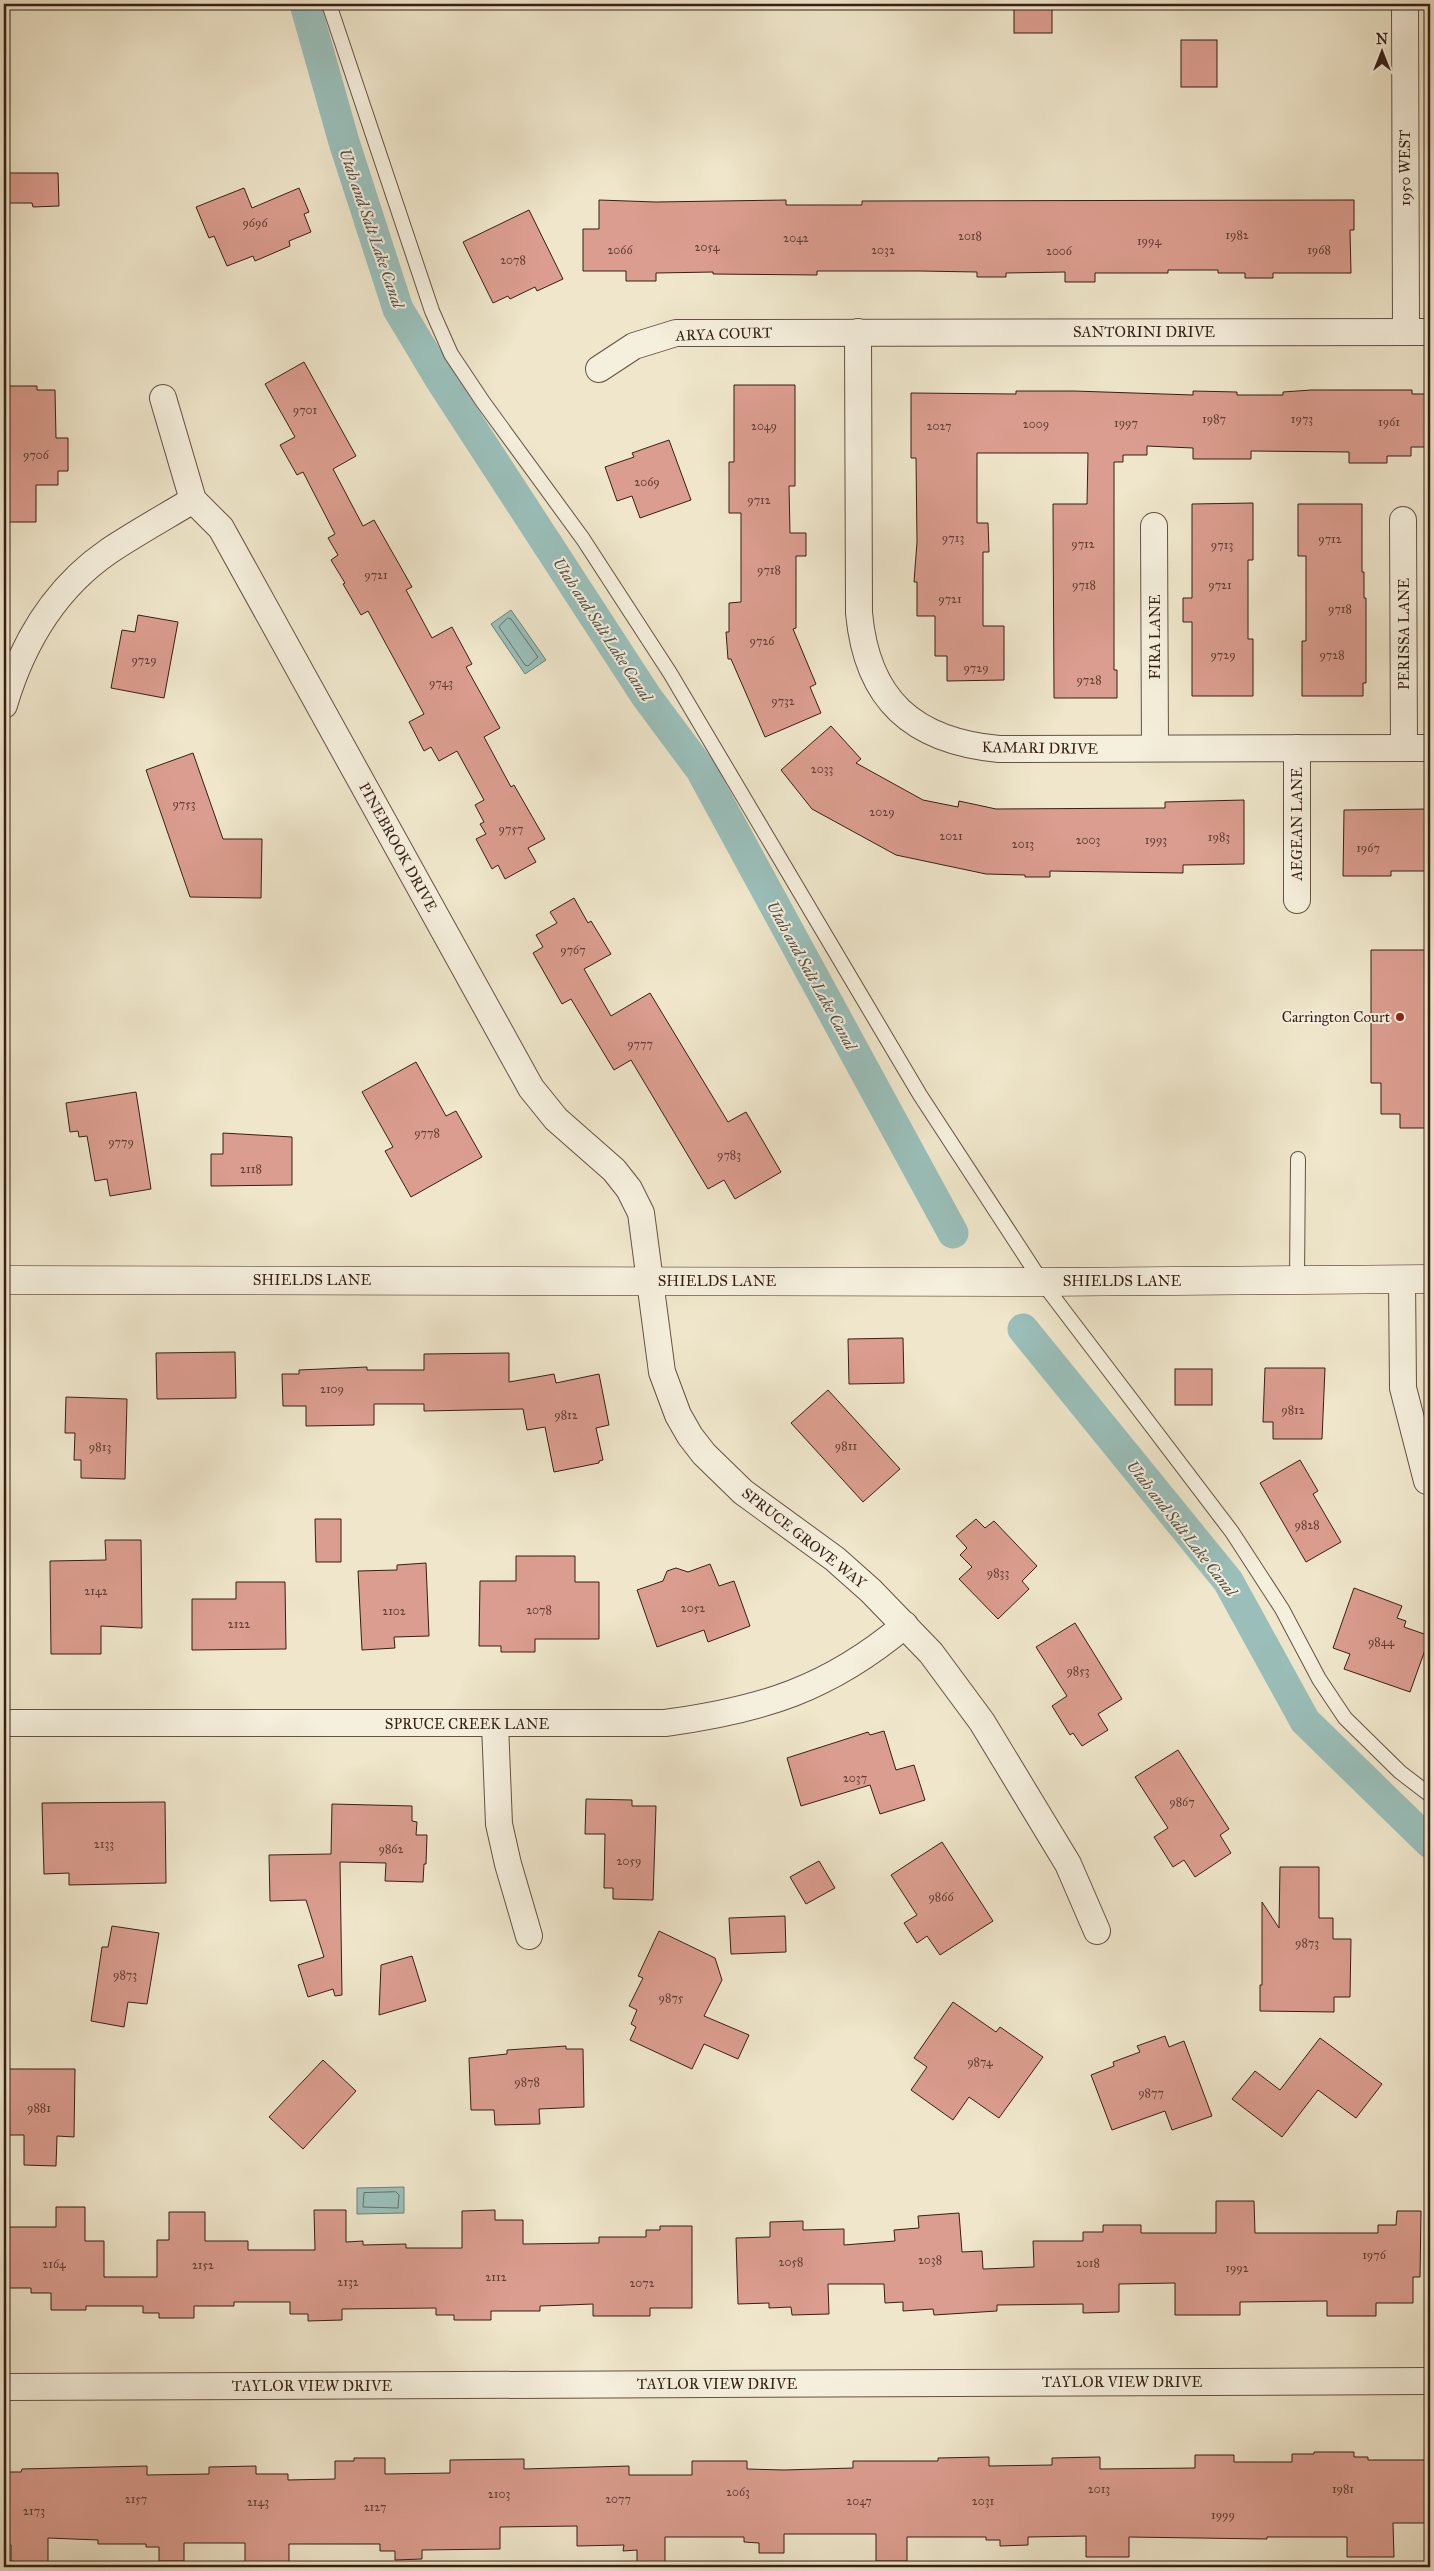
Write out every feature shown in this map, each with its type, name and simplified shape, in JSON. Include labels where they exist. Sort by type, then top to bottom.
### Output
[{"type":"main road","name":"SHIELDS LANE","points":[[4,1280],[1042,1282],[1430,1279]]},
{"type":"street","name":"1950 WEST","points":[[1405,4],[1418,332]]},
{"type":"street","name":"SANTORINI DRIVE","points":[[858,332],[1418,332]]},
{"type":"street","name":"ARYA COURT","points":[[599,369],[634,346],[676,333],[858,332]]},
{"type":"street","name":"KAMARI DRIVE","points":[[858,332],[859,613],[861,642],[871,669],[885,695],[905,716],[925,730],[973,746],[999,749],[1430,748]]},
{"type":"street","name":"PINEBROOK DRIVE","points":[[163,398],[193,500],[221,528],[531,1088],[556,1119],[614,1170],[629,1189],[641,1213],[649,1280]]},
{"type":"street","points":[[4,705],[24,649],[60,596],[108,552],[193,500]]},
{"type":"street","name":"PERISSA LANE","points":[[1403,520],[1404,748]]},
{"type":"street","name":"FIRA LANE","points":[[1154,526],[1155,748]]},
{"type":"street","name":"AEGEAN LANE","points":[[1297,748],[1297,900]]},
{"type":"street","points":[[1402,1279],[1403,1388],[1408,1416],[1426,1481]]},
{"type":"street","name":"SPRUCE GROVE WAY","points":[[649,1280],[662,1372],[678,1416],[690,1436],[710,1460],[743,1492],[835,1559],[906,1625],[955,1683],[982,1722],[1068,1864],[1096,1931]]},
{"type":"street","name":"SPRUCE CREEK LANE","points":[[4,1724],[665,1723],[740,1710],[787,1696],[848,1668],[906,1625]]},
{"type":"street","points":[[494,1724],[499,1824],[508,1864],[529,1936]]},
{"type":"street","name":"TAYLOR VIEW DRIVE","points":[[4,2387],[1430,2381]]},
{"type":"lane","points":[[329,4],[432,311],[452,354],[482,402],[583,539],[670,673],[920,1095],[1042,1282],[1232,1532],[1282,1608],[1319,1679],[1345,1718],[1394,1766],[1430,1795]]},
{"type":"lane","points":[[1296,1280],[1298,1159]]},
{"type":"water","points":[[511,610],[546,660],[525,674],[491,624]]},
{"type":"water","points":[[404,2187],[404,2213],[357,2214],[357,2188]]},
{"type":"building","points":[[1014,4],[1052,4],[1052,33],[1014,33]]},
{"type":"building","points":[[1181,40],[1217,40],[1217,87],[1181,87]]},
{"type":"building","points":[[5,173],[58,173],[59,206],[33,207],[32,203],[5,203]]},
{"type":"building","points":[[244,188],[252,208],[299,188],[309,212],[304,214],[311,232],[289,241],[290,246],[255,261],[253,256],[227,266],[214,236],[209,238],[196,207]]},
{"type":"building","points":[[599,200],[656,202],[786,200],[786,205],[862,205],[862,201],[1354,200],[1354,230],[1350,230],[1351,273],[1273,273],[1273,278],[1245,278],[1245,273],[1218,273],[1218,270],[1168,270],[1168,273],[1095,273],[1095,282],[1065,282],[1065,272],[1006,273],[1006,277],[977,277],[977,272],[817,271],[817,275],[713,274],[713,272],[656,273],[656,281],[626,281],[626,271],[583,271],[583,229],[599,229]]},
{"type":"building","points":[[529,210],[563,279],[537,291],[535,287],[510,299],[508,296],[493,303],[463,242]]},
{"type":"building","points":[[304,362],[356,456],[333,469],[363,526],[374,520],[412,587],[406,590],[432,638],[452,627],[472,664],[466,667],[500,728],[484,737],[511,787],[514,785],[545,839],[528,848],[536,862],[505,879],[498,865],[492,869],[476,839],[486,834],[480,824],[484,822],[475,805],[484,800],[457,751],[439,761],[431,747],[424,751],[409,722],[424,714],[368,611],[361,615],[343,584],[345,583],[331,560],[338,555],[328,538],[335,534],[303,472],[297,475],[280,445],[295,437],[265,384]]},
{"type":"building","points":[[734,385],[795,385],[795,486],[789,486],[790,533],[806,533],[806,556],[796,556],[796,628],[793,629],[816,684],[810,687],[821,713],[765,737],[731,659],[728,659],[726,632],[729,632],[729,603],[741,602],[741,513],[729,513],[729,462],[734,462]]},
{"type":"building","points":[[4,386],[37,386],[37,390],[55,390],[56,438],[68,438],[68,471],[58,471],[58,485],[36,485],[36,522],[4,522]]},
{"type":"building","points":[[1311,390],[1412,390],[1412,394],[1429,394],[1429,447],[1411,447],[1411,456],[1387,456],[1387,463],[1349,463],[1349,452],[1251,451],[1251,459],[1193,459],[1193,448],[1147,446],[1147,455],[1123,455],[1123,462],[1114,462],[1114,670],[1117,670],[1117,698],[1054,698],[1053,504],[1087,504],[1088,453],[977,453],[977,523],[988,523],[989,552],[983,552],[983,626],[1004,626],[1004,680],[947,681],[947,656],[935,656],[935,616],[917,616],[917,582],[914,582],[917,542],[916,458],[911,458],[911,393],[1016,394],[1016,391],[1074,391],[1193,395],[1193,391],[1237,392],[1237,395],[1283,395],[1283,392]]},
{"type":"building","points":[[669,440],[691,500],[640,518],[632,496],[617,501],[605,467],[634,457],[632,453]]},
{"type":"building","points":[[1253,503],[1253,560],[1248,560],[1248,639],[1253,639],[1253,696],[1192,696],[1192,622],[1183,622],[1183,598],[1192,598],[1192,504]]},
{"type":"building","points":[[1298,504],[1362,504],[1362,572],[1364,572],[1364,598],[1366,598],[1366,683],[1363,683],[1363,696],[1302,696],[1302,641],[1306,641],[1306,556],[1298,556]]},
{"type":"building","points":[[138,615],[178,622],[164,698],[111,688],[122,630],[135,632]]},
{"type":"building","points":[[831,726],[861,759],[856,763],[923,800],[958,807],[959,801],[996,809],[1165,808],[1165,802],[1244,800],[1244,864],[1183,865],[1183,873],[1050,871],[1050,877],[1025,877],[1025,875],[986,874],[896,855],[812,809],[781,770]]},
{"type":"building","points":[[193,753],[223,839],[262,839],[261,898],[190,897],[146,770]]},
{"type":"building","points":[[1430,809],[1430,871],[1391,871],[1391,876],[1343,876],[1344,810]]},
{"type":"building","points":[[574,898],[588,923],[591,921],[611,954],[584,969],[611,1016],[650,993],[728,1122],[746,1112],[781,1172],[735,1199],[724,1180],[708,1189],[631,1060],[614,1070],[571,999],[562,1004],[533,953],[543,947],[536,935],[557,923],[550,912]]},
{"type":"building","name":"Carrington Court","points":[[1371,950],[1430,950],[1430,1128],[1400,1128],[1400,1114],[1381,1114],[1381,1083],[1371,1083]]},
{"type":"building","points":[[416,1062],[446,1116],[456,1111],[482,1157],[411,1197],[385,1151],[393,1147],[362,1092]]},
{"type":"building","points":[[136,1092],[151,1189],[110,1196],[107,1179],[95,1181],[87,1136],[79,1137],[78,1131],[70,1132],[66,1103]]},
{"type":"building","points":[[223,1133],[292,1137],[292,1185],[211,1186],[211,1154],[223,1154]]},
{"type":"building","points":[[903,1338],[904,1383],[849,1384],[848,1339]]},
{"type":"building","points":[[235,1352],[236,1398],[157,1399],[156,1353]]},
{"type":"building","points":[[509,1353],[509,1382],[554,1374],[556,1383],[599,1374],[609,1425],[596,1428],[603,1460],[599,1461],[599,1463],[554,1472],[545,1427],[527,1430],[523,1409],[424,1411],[424,1404],[374,1404],[374,1425],[306,1426],[306,1406],[283,1406],[282,1374],[299,1374],[299,1370],[367,1367],[367,1370],[424,1370],[424,1354]]},
{"type":"building","points":[[1265,1368],[1325,1368],[1322,1439],[1273,1439],[1273,1422],[1263,1422]]},
{"type":"building","points":[[1175,1369],[1212,1369],[1212,1405],[1175,1405]]},
{"type":"building","points":[[828,1390],[900,1469],[863,1502],[791,1423]]},
{"type":"building","points":[[66,1397],[127,1399],[125,1479],[81,1478],[81,1460],[74,1460],[75,1433],[65,1433]]},
{"type":"building","points":[[1300,1460],[1318,1491],[1313,1494],[1341,1542],[1306,1562],[1260,1483]]},
{"type":"building","points":[[315,1519],[341,1519],[341,1562],[316,1562]]},
{"type":"building","points":[[976,1519],[985,1528],[994,1521],[1037,1566],[1022,1581],[1029,1589],[998,1619],[959,1579],[972,1567],[960,1555],[967,1548],[956,1536]]},
{"type":"building","points":[[105,1540],[141,1540],[142,1628],[101,1626],[101,1654],[51,1654],[50,1561],[106,1560]]},
{"type":"building","points":[[516,1556],[575,1556],[575,1582],[599,1582],[599,1639],[535,1639],[535,1652],[501,1652],[501,1646],[479,1646],[480,1581],[516,1581]]},
{"type":"building","points":[[426,1563],[429,1636],[394,1637],[395,1648],[362,1650],[358,1571],[397,1570],[397,1565]]},
{"type":"building","points":[[710,1564],[719,1586],[734,1581],[750,1626],[708,1642],[704,1630],[657,1647],[637,1590],[663,1581],[667,1571],[676,1568],[688,1572]]},
{"type":"building","points":[[236,1582],[285,1582],[286,1649],[192,1650],[192,1599],[236,1599]]},
{"type":"building","points":[[1354,1588],[1402,1606],[1397,1618],[1406,1621],[1404,1627],[1430,1636],[1410,1692],[1344,1669],[1350,1654],[1333,1648]]},
{"type":"building","points":[[1075,1623],[1122,1699],[1098,1714],[1108,1730],[1082,1746],[1073,1733],[1070,1735],[1052,1706],[1067,1696],[1036,1647]]},
{"type":"building","points":[[884,1731],[896,1770],[914,1765],[925,1800],[880,1814],[870,1785],[801,1806],[787,1758],[868,1732],[870,1735]]},
{"type":"building","points":[[1178,1750],[1229,1829],[1220,1835],[1231,1853],[1195,1877],[1184,1860],[1173,1867],[1154,1837],[1168,1828],[1135,1777]]},
{"type":"building","points":[[586,1799],[632,1800],[632,1806],[656,1806],[653,1900],[613,1899],[613,1888],[604,1888],[605,1834],[585,1834]]},
{"type":"building","points":[[165,1802],[166,1883],[69,1885],[69,1873],[44,1874],[42,1803]]},
{"type":"building","points":[[332,1804],[412,1806],[412,1821],[417,1822],[416,1835],[427,1835],[426,1864],[424,1864],[423,1882],[385,1881],[386,1863],[340,1862],[342,1995],[335,1996],[333,1989],[308,1997],[298,1965],[324,1957],[306,1900],[270,1901],[269,1855],[331,1854]]},
{"type":"building","points":[[942,1842],[993,1921],[940,1955],[927,1936],[917,1943],[904,1923],[917,1915],[891,1875]]},
{"type":"building","points":[[819,1861],[835,1888],[806,1904],[790,1877]]},
{"type":"building","points":[[1280,1867],[1319,1867],[1319,1918],[1333,1918],[1333,1939],[1351,1939],[1350,1997],[1334,1997],[1334,2012],[1260,2011],[1260,1985],[1262,1985],[1262,1902],[1279,1928]]},
{"type":"building","points":[[785,1916],[786,1952],[731,1954],[729,1918]]},
{"type":"building","points":[[112,1926],[159,1933],[147,2004],[128,2002],[124,2027],[91,2021],[102,1947],[108,1947]]},
{"type":"building","points":[[659,1931],[715,1958],[722,1980],[704,2016],[749,2035],[738,2059],[704,2044],[692,2069],[630,2040],[636,2027],[631,2024],[637,2010],[629,2006],[643,1978],[638,1976]]},
{"type":"building","points":[[412,1956],[426,2001],[379,2015],[381,1965]]},
{"type":"building","points":[[953,2002],[996,2032],[1000,2027],[1043,2057],[999,2118],[969,2097],[953,2120],[911,2090],[927,2067],[914,2058]]},
{"type":"building","points":[[1165,2036],[1169,2047],[1184,2041],[1212,2116],[1172,2130],[1165,2111],[1112,2130],[1091,2075],[1114,2066],[1113,2062],[1140,2052],[1137,2046]]},
{"type":"building","points":[[1320,2038],[1382,2084],[1356,2118],[1318,2090],[1282,2137],[1232,2099],[1255,2071],[1280,2090]]},
{"type":"building","points":[[566,2046],[566,2049],[583,2049],[584,2107],[539,2109],[540,2124],[495,2125],[494,2110],[471,2110],[469,2058],[507,2054],[507,2050]]},
{"type":"building","points":[[323,2060],[356,2091],[303,2149],[269,2117]]},
{"type":"building","points":[[4,2069],[75,2069],[74,2137],[57,2136],[56,2166],[24,2165],[24,2135],[4,2135]]},
{"type":"building","points":[[1216,2201],[1254,2201],[1255,2233],[1378,2233],[1378,2225],[1396,2225],[1397,2211],[1421,2211],[1420,2277],[1413,2277],[1413,2303],[1376,2303],[1376,2316],[1327,2316],[1327,2301],[1240,2302],[1240,2315],[1175,2315],[1175,2283],[1119,2284],[1119,2312],[1083,2313],[1083,2304],[997,2305],[997,2311],[934,2315],[933,2309],[903,2311],[903,2302],[885,2303],[884,2284],[828,2284],[829,2314],[792,2315],[791,2307],[769,2308],[769,2303],[738,2304],[736,2238],[770,2237],[770,2222],[803,2221],[803,2230],[844,2229],[844,2245],[895,2241],[894,2230],[919,2228],[918,2216],[959,2213],[962,2252],[982,2251],[983,2269],[1034,2267],[1033,2241],[1083,2241],[1083,2232],[1103,2232],[1103,2225],[1141,2225],[1141,2233],[1216,2233]]},
{"type":"building","points":[[56,2207],[85,2207],[85,2241],[104,2241],[104,2277],[157,2277],[157,2240],[169,2240],[169,2212],[205,2212],[205,2241],[248,2241],[248,2250],[315,2250],[314,2210],[346,2210],[346,2242],[363,2241],[363,2245],[406,2244],[406,2248],[462,2248],[462,2211],[495,2210],[495,2220],[523,2220],[523,2244],[599,2243],[599,2237],[646,2237],[646,2230],[660,2230],[660,2226],[692,2226],[692,2308],[650,2308],[650,2316],[593,2316],[593,2304],[540,2306],[540,2311],[491,2311],[491,2320],[454,2320],[454,2315],[436,2315],[436,2308],[342,2309],[342,2320],[308,2321],[308,2314],[290,2314],[290,2302],[234,2302],[234,2306],[194,2306],[194,2318],[159,2318],[159,2313],[143,2313],[143,2306],[86,2306],[86,2310],[51,2310],[51,2293],[31,2293],[31,2288],[4,2288],[4,2227],[56,2227]]},
{"type":"building","points":[[1314,2452],[1354,2452],[1354,2457],[1368,2457],[1368,2460],[1430,2460],[1430,2523],[1393,2523],[1394,2557],[1347,2557],[1347,2537],[1267,2537],[1267,2539],[1129,2537],[1129,2557],[1086,2557],[1086,2536],[1028,2537],[1028,2545],[1000,2546],[1000,2540],[986,2540],[986,2537],[907,2537],[907,2561],[876,2561],[876,2534],[784,2534],[784,2553],[759,2553],[759,2543],[744,2542],[744,2537],[665,2537],[665,2567],[637,2567],[637,2550],[623,2551],[624,2545],[577,2546],[577,2526],[500,2527],[500,2549],[422,2550],[422,2559],[395,2560],[395,2551],[380,2551],[380,2544],[289,2544],[289,2564],[245,2564],[245,2543],[184,2543],[184,2561],[159,2561],[159,2547],[146,2547],[146,2544],[98,2544],[98,2540],[48,2538],[48,2565],[11,2565],[11,2545],[4,2545],[4,2472],[21,2472],[22,2469],[147,2466],[147,2475],[209,2474],[209,2467],[256,2466],[256,2474],[288,2474],[288,2480],[335,2479],[335,2461],[354,2461],[354,2458],[385,2458],[385,2474],[450,2473],[450,2460],[524,2459],[524,2469],[629,2466],[629,2475],[692,2475],[692,2461],[747,2461],[747,2469],[784,2470],[853,2468],[853,2461],[938,2461],[938,2458],[989,2457],[989,2466],[1052,2465],[1052,2458],[1100,2457],[1100,2469],[1195,2468],[1195,2455],[1234,2455],[1234,2462],[1292,2462],[1292,2454],[1314,2454]]},
{"type":"waterway","name":"Utah and Salt Lake Canal","points":[[305,4],[344,142],[398,309],[440,379],[646,696],[701,770],[953,1233]]},
{"type":"waterway","name":"Utah and Salt Lake Canal","points":[[1023,1329],[1228,1581],[1305,1721],[1430,1843]]},
{"type":"place","name":"Carrington Court","points":[[1400,1017]]}]
